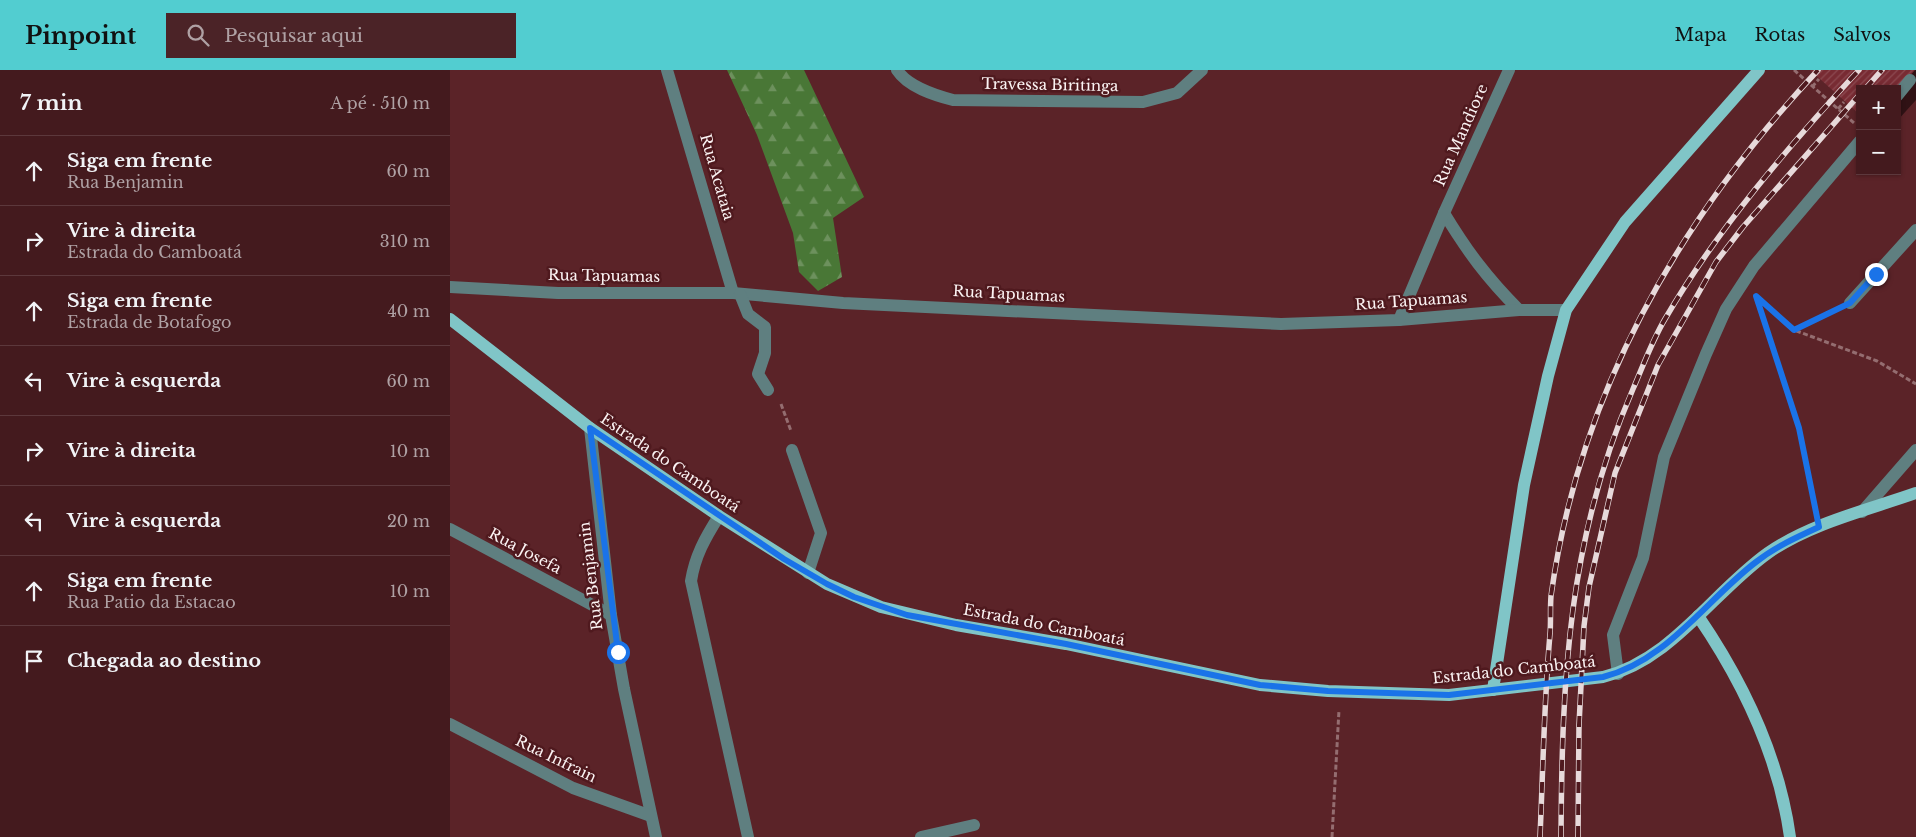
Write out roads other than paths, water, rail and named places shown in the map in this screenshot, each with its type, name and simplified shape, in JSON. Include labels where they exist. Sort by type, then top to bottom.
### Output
[{"type":"main road","points":[[1493,690],[1524,485],[1548,376],[1566,310],[1625,222],[1759,70]]},
{"type":"main road","name":"Estrada do Camboatá","points":[[450,319],[590,428],[719,516],[808,573],[854,597],[907,615],[1066,644],[1260,685],[1340,692],[1449,695],[1618,674],[1648,657],[1698,616],[1754,563],[1780,545],[1819,527],[1916,493]]},
{"type":"main road","points":[[1698,616],[1716,642],[1751,708],[1782,795],[1790,837]]},
{"type":"street","name":"Rua Acataia","points":[[667,70],[736,294],[748,314],[765,327],[765,353],[758,374],[768,390]]},
{"type":"street","name":"Travessa Biritinga","points":[[897,70],[900,75],[928,93],[952,100],[1144,102],[1177,93],[1202,70]]},
{"type":"street","name":"Rua Mandiore","points":[[1398,320],[1509,70]]},
{"type":"street","points":[[1901,91],[1910,80]]},
{"type":"street","points":[[1618,674],[1613,635],[1643,558],[1664,457],[1726,309],[1754,266],[1856,146]]},
{"type":"street","points":[[1444,213],[1464,247],[1489,281],[1519,310]]},
{"type":"street","points":[[1850,303],[1916,230]]},
{"type":"street","name":"Rua Tapuamas","points":[[450,287],[558,293],[736,294],[843,303],[1271,323],[1398,320],[1519,310],[1566,310]]},
{"type":"street","name":"Rua Benjamin","points":[[590,428],[612,615],[624,689],[656,837]]},
{"type":"street","points":[[792,450],[821,533],[808,573]]},
{"type":"street","points":[[1862,512],[1916,450]]},
{"type":"street","points":[[719,516],[700,547],[691,581],[748,837]]},
{"type":"street","name":"Rua Josefa","points":[[450,529],[612,615]]},
{"type":"street","name":"Rua Infrain","points":[[450,724],[573,788],[651,816]]},
{"type":"street","points":[[921,837],[974,825]]},
{"type":"railway","points":[[1540,837],[1551,596],[1565,521],[1585,449],[1611,379],[1643,312],[1680,248],[1722,186],[1768,127],[1818,70]]},
{"type":"railway","points":[[1561,837],[1564,721],[1567,664],[1573,609],[1582,554],[1594,500],[1611,445],[1652,345],[1665,319],[1686,285],[1755,189],[1859,70]]},
{"type":"railway","points":[[1869,85],[1882,70]]},
{"type":"railway","points":[[1578,837],[1579,725],[1584,626],[1589,587],[1615,473],[1658,365],[1716,262],[1743,227],[1856,99]]}]
